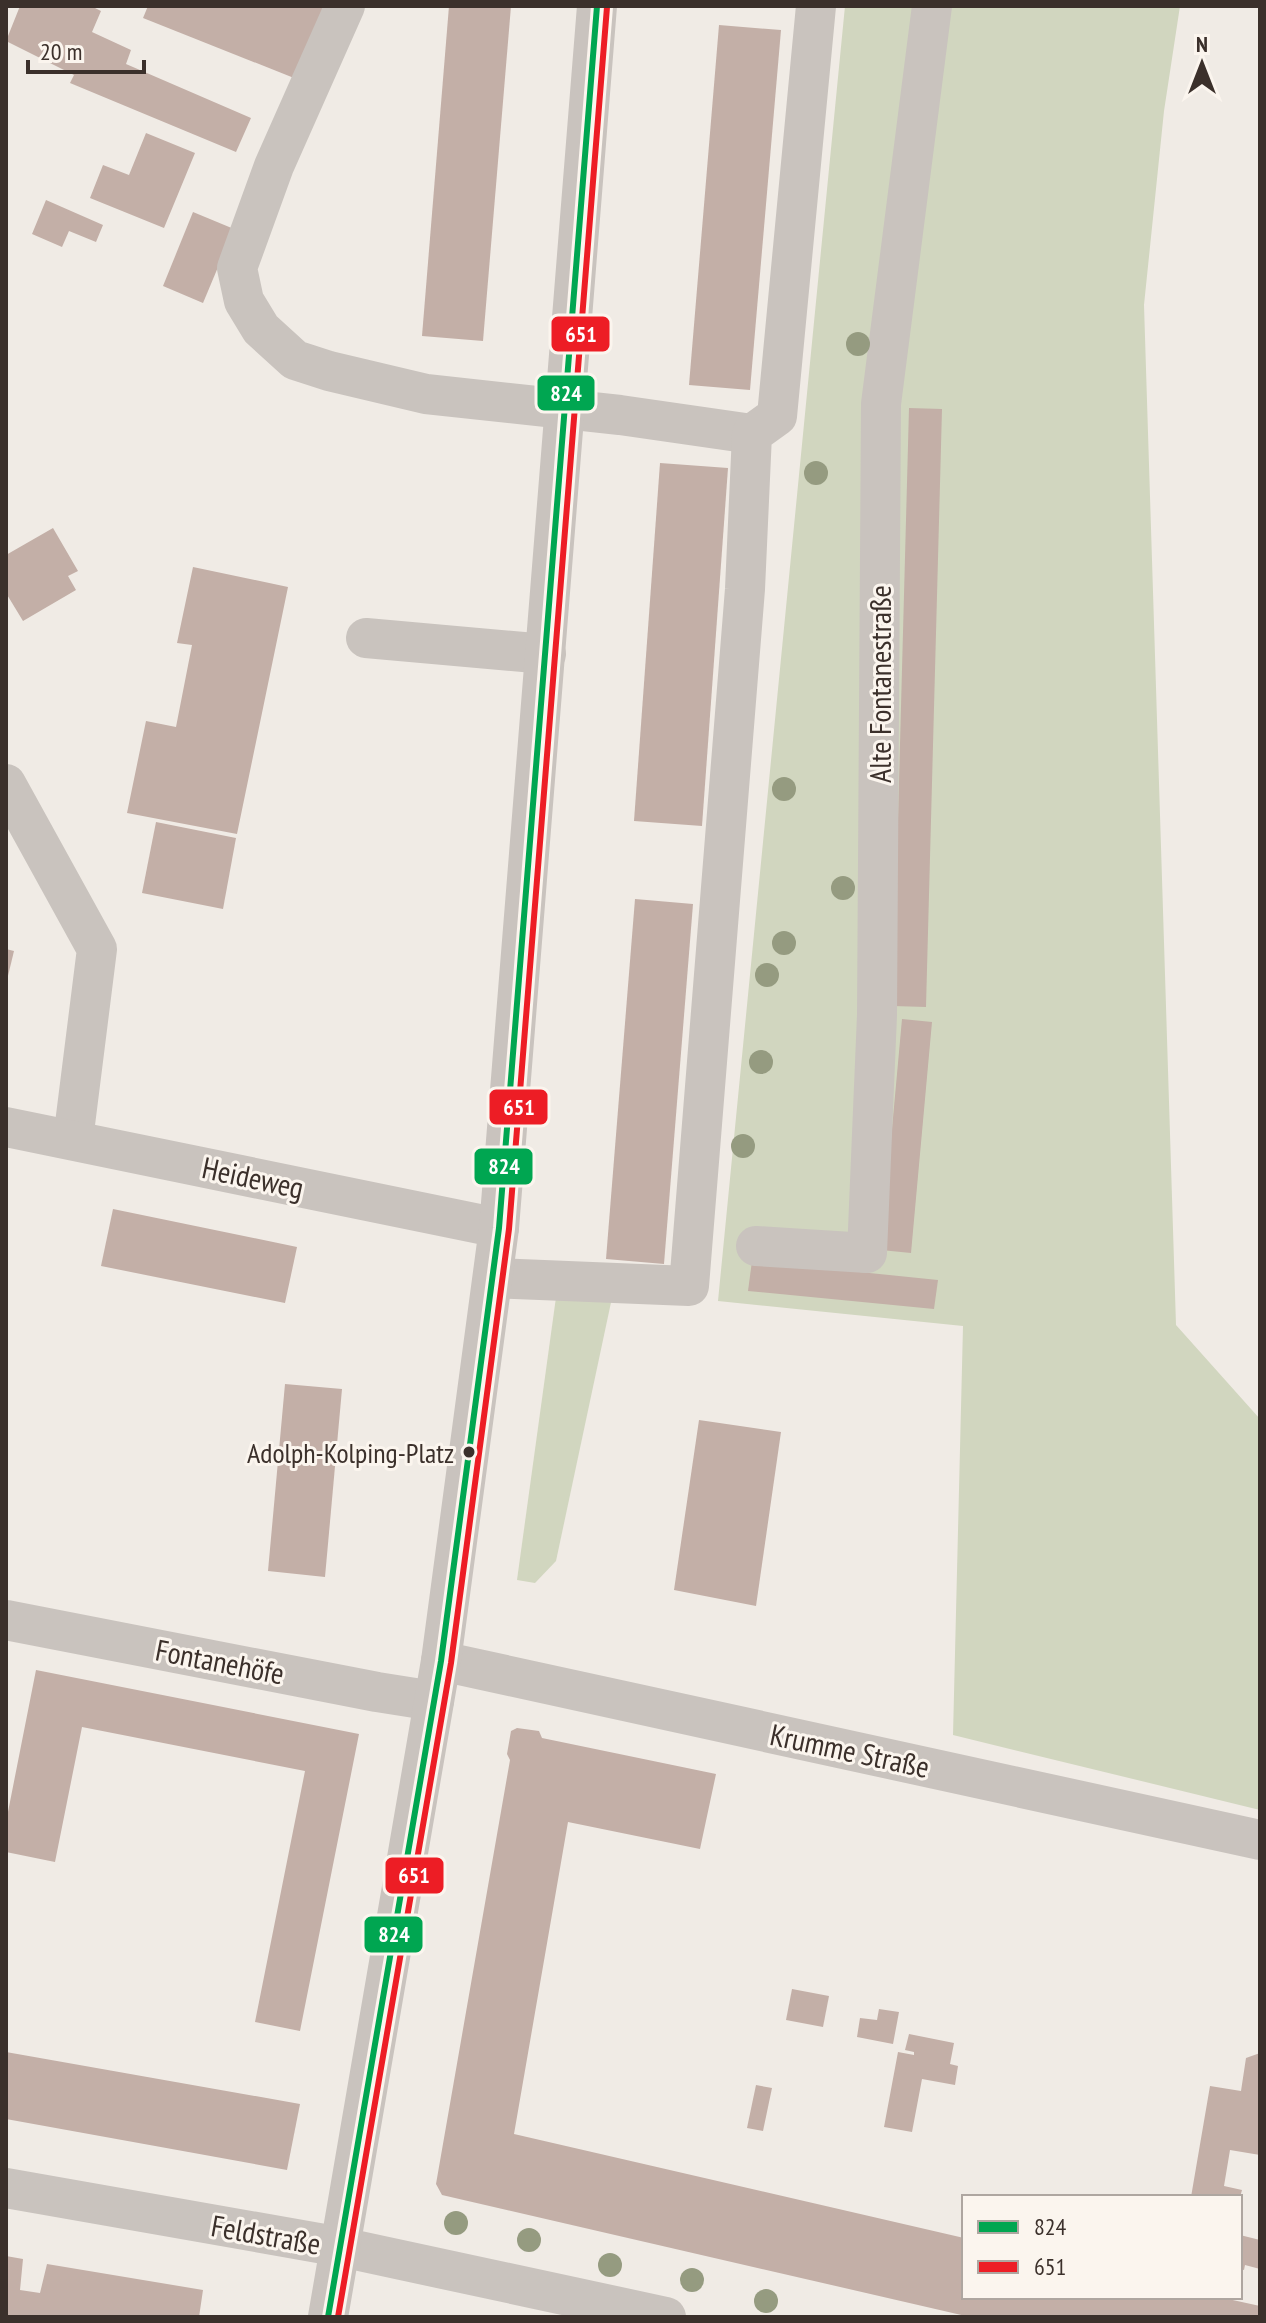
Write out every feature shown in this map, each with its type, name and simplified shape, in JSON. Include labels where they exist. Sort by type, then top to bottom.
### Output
[{"type":"street","points":[[345,6],[274,166],[237,268],[244,301],[261,329],[295,360],[426,394],[752,434],[777,416],[816,6]]},
{"type":"street","points":[[328,2317],[441,1661],[499,1228],[597,6]]},
{"type":"street","name":"Alte Fontanestraße","points":[[756,1246],[867,1253],[877,1015],[881,404],[932,6]]},
{"type":"street","points":[[493,1278],[689,1286],[745,589],[752,434]]},
{"type":"street","points":[[366,638],[546,654]]},
{"type":"street","points":[[6,784],[97,949],[73,1140]]},
{"type":"street","name":"Heideweg","points":[[6,1127],[499,1228]]},
{"type":"street","name":"Fontanehöfe","points":[[6,1620],[434,1701]]},
{"type":"street","name":"Krumme Straße","points":[[441,1661],[1260,1840]]},
{"type":"street","name":"Feldstraße","points":[[6,2188],[341,2247],[666,2317]]},
{"type":"green space","points":[[845,6],[1180,6],[1164,111],[1144,305],[1176,1325],[1260,1419],[1260,1810],[953,1735],[963,1326],[718,1301]]},
{"type":"green space","points":[[557,1290],[613,1293],[556,1561],[535,1583],[517,1580]]},
{"type":"building","points":[[20,6],[91,6],[101,11],[92,32],[131,50],[126,64],[251,118],[236,152],[70,83],[74,75],[6,41]]},
{"type":"building","points":[[148,6],[317,6],[327,10],[299,80],[143,18]]},
{"type":"building","points":[[449,6],[511,6],[483,341],[422,336]]},
{"type":"building","points":[[719,25],[781,30],[750,390],[689,385]]},
{"type":"building","points":[[146,133],[195,153],[164,228],[90,198],[103,165],[129,175]]},
{"type":"building","points":[[46,200],[103,225],[96,242],[69,231],[62,247],[32,234]]},
{"type":"building","points":[[193,212],[234,229],[203,303],[163,286]]},
{"type":"building","points":[[909,408],[942,409],[926,1007],[893,1006]]},
{"type":"building","points":[[660,463],[728,468],[702,826],[634,821]]},
{"type":"building","points":[[53,528],[78,571],[68,576],[76,590],[23,621],[6,593],[6,555]]},
{"type":"building","points":[[193,567],[288,587],[237,834],[127,813],[146,721],[176,727],[192,645],[177,643]]},
{"type":"building","points":[[156,822],[236,838],[223,909],[142,893]]},
{"type":"building","points":[[635,899],[693,904],[664,1264],[606,1259]]},
{"type":"building","points":[[6,949],[14,951],[7,980],[6,980]]},
{"type":"building","points":[[902,1019],[932,1022],[911,1253],[881,1250]]},
{"type":"building","points":[[113,1209],[297,1247],[285,1303],[101,1266]]},
{"type":"building","points":[[752,1261],[938,1280],[934,1309],[748,1291]]},
{"type":"building","points":[[285,1384],[342,1389],[325,1577],[268,1571]]},
{"type":"building","points":[[699,1420],[781,1432],[756,1606],[674,1590]]},
{"type":"building","points":[[36,1670],[359,1734],[300,2031],[255,2022],[305,1771],[82,1727],[55,1862],[6,1852],[6,1822]]},
{"type":"building","points":[[517,1728],[539,1731],[542,1738],[716,1774],[700,1849],[568,1822],[514,2134],[962,2238],[962,2299],[1228,2299],[1260,2306],[1260,2317],[970,2317],[442,2195],[436,2184],[510,1760],[507,1754],[511,1731]]},
{"type":"building","points":[[792,1989],[829,1996],[823,2027],[786,2020]]},
{"type":"building","points":[[879,2009],[899,2012],[893,2044],[857,2037],[860,2018],[877,2020]]},
{"type":"building","points":[[909,2034],[954,2043],[950,2064],[958,2066],[955,2085],[922,2079],[912,2132],[884,2127],[898,2052],[914,2055],[914,2052],[905,2050]]},
{"type":"building","points":[[6,2052],[300,2104],[287,2170],[6,2119]]},
{"type":"building","points":[[1260,2053],[1260,2155],[1230,2150],[1224,2186],[1242,2190],[1241,2195],[1191,2195],[1210,2086],[1241,2091],[1246,2058]]},
{"type":"building","points":[[756,2085],[772,2088],[763,2131],[747,2128]]},
{"type":"building","points":[[1242,2236],[1260,2240],[1260,2269],[1245,2265],[1244,2270]]},
{"type":"building","points":[[6,2256],[23,2259],[20,2290],[40,2293],[47,2264],[203,2290],[199,2317],[6,2317]]},
{"type":"transit line","name":"824","points":[[328,2317],[441,1661],[499,1228],[597,6]]},
{"type":"transit line","name":"651","points":[[338,2317],[451,1663],[509,1229],[607,7]]},
{"type":"place","name":"Adolph-Kolping-Platz","points":[[469,1452]]}]
